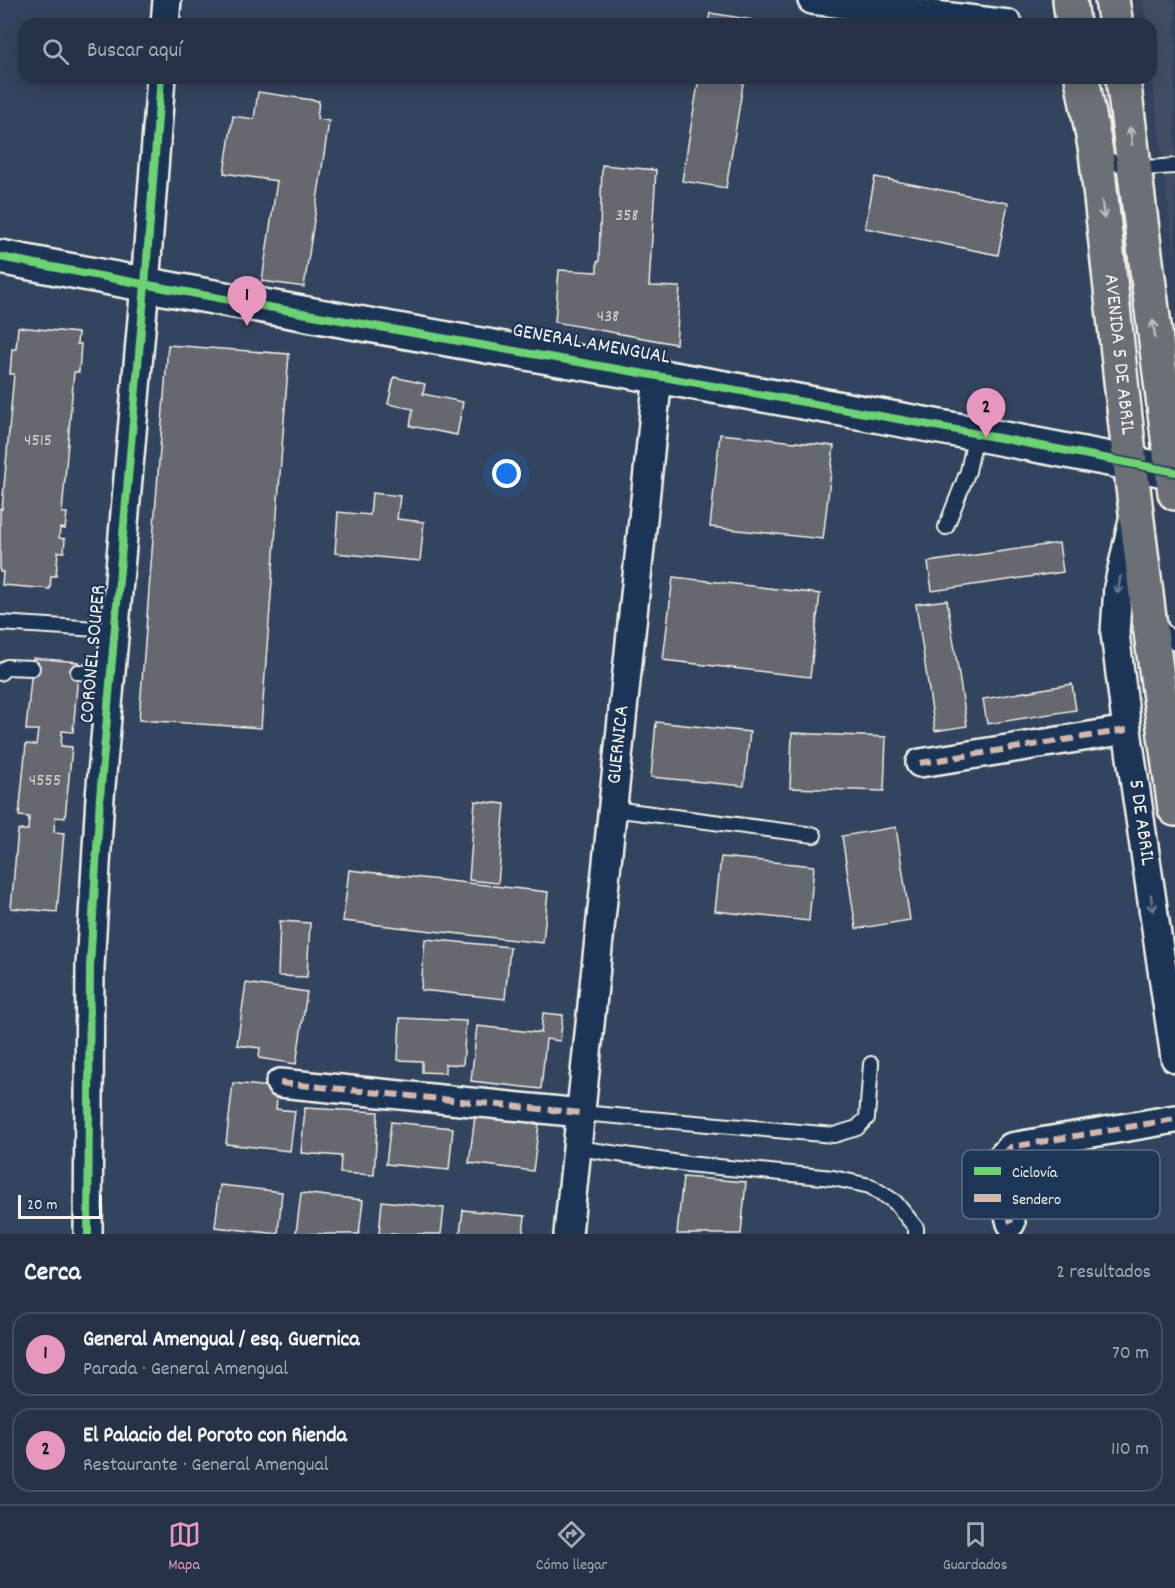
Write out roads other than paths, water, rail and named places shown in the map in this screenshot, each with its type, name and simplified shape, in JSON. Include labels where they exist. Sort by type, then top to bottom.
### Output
[{"type":"main road","points":[[1070,0],[1072,18]]},
{"type":"main road","points":[[1112,0],[1115,18]]},
{"type":"main road","name":"AVENIDA 5 DE ABRIL","points":[[1083,84],[1096,152],[1130,463],[1175,809]]},
{"type":"main road","name":"AVENIDA 5 DE ABRIL","points":[[1124,84],[1174,478]]},
{"type":"street","points":[[166,18],[167,0]]},
{"type":"street","points":[[812,0],[959,18]]},
{"type":"street","name":"CORONEL SOUPER","points":[[88,1234],[90,967],[100,797],[145,285],[160,84]]},
{"type":"street","name":"GENERAL AMENGUAL","points":[[0,257],[976,434],[1130,463],[1174,478]]},
{"type":"street","name":"GUERNICA","points":[[568,1234],[658,376]]},
{"type":"street","name":"5 DE ABRIL","points":[[1136,507],[1118,587],[1115,633],[1175,1058]]},
{"type":"street","points":[[920,763],[1127,730]]},
{"type":"street","points":[[280,1083],[581,1113]]},
{"type":"street","points":[[1008,1150],[1011,1147],[1175,1119]]},
{"type":"street","points":[[1010,1219],[1011,1223]]},
{"type":"lane","points":[[1096,152],[1116,164],[1135,168],[1175,166]]},
{"type":"lane","points":[[946,527],[968,471],[976,434]]},
{"type":"lane","points":[[1148,610],[1159,628],[1175,643]]},
{"type":"lane","points":[[0,623],[114,630]]},
{"type":"lane","points":[[0,673],[7,667],[32,668]]},
{"type":"lane","points":[[78,672],[111,675]]},
{"type":"lane","points":[[613,809],[814,835]]},
{"type":"lane","points":[[581,1113],[834,1135],[856,1128],[867,1118],[871,1064]]},
{"type":"lane","points":[[577,1148],[687,1164],[833,1178],[870,1186],[895,1202],[916,1228],[916,1234]]},
{"type":"place","name":"General Amengual / esq. Guernica","points":[[247,326]]},
{"type":"place","name":"El Palacio del Poroto con Rienda","points":[[986,438]]}]
